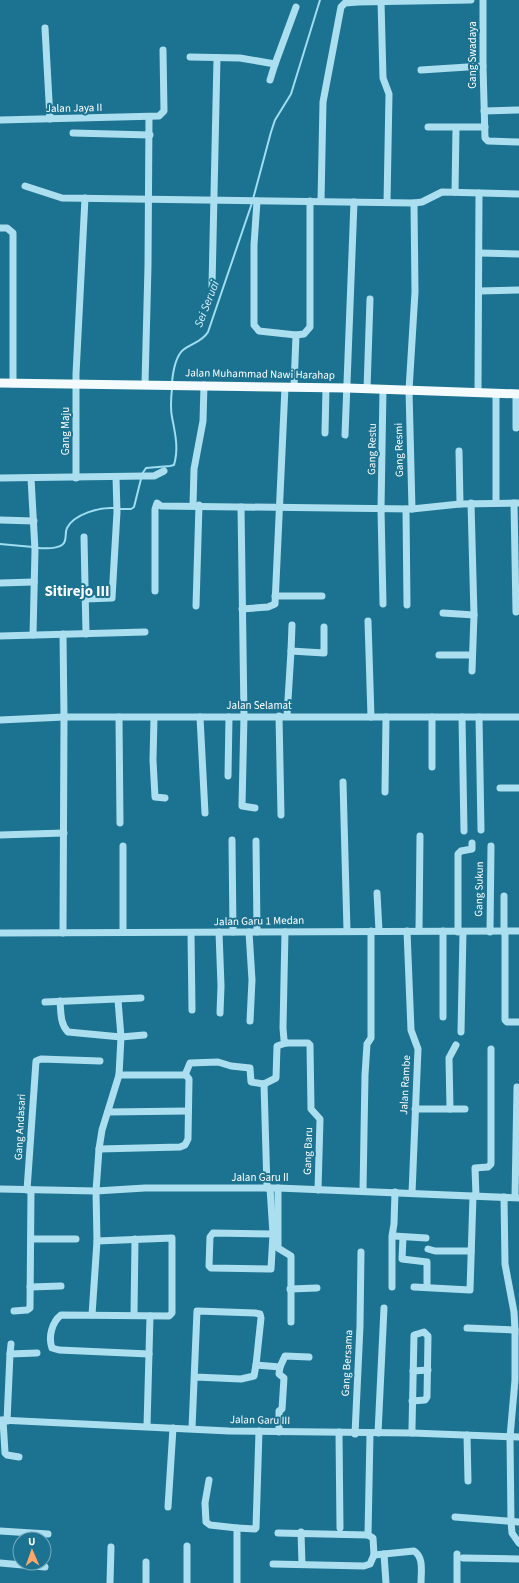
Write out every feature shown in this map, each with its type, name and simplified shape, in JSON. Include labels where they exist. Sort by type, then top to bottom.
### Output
[{"type":"main road","name":"Jalan Muhammad Nawi Harahap","points":[[0,383],[77,385],[173,384],[367,388],[517,394]]},
{"type":"street","points":[[321,201],[323,102],[339,11],[345,3],[358,1],[471,0]]},
{"type":"street","name":"Gang Swadaya","points":[[483,0],[482,66],[485,127]]},
{"type":"street","points":[[381,1],[383,78],[389,94],[387,202]]},
{"type":"street","points":[[270,80],[296,7]]},
{"type":"street","points":[[44,28],[50,119]]},
{"type":"street","points":[[145,384],[150,135],[149,117],[159,116],[164,111],[163,50]]},
{"type":"street","points":[[190,57],[256,60],[275,64]]},
{"type":"street","points":[[212,286],[217,58]]},
{"type":"street","points":[[421,70],[482,66]]},
{"type":"street","points":[[484,111],[519,110]]},
{"type":"street","name":"Jalan Jaya II","points":[[0,120],[149,117]]},
{"type":"street","points":[[428,127],[485,127],[485,138],[488,141],[519,142]]},
{"type":"street","points":[[455,192],[456,128]]},
{"type":"street","points":[[73,133],[150,135]]},
{"type":"street","points":[[25,186],[62,198],[422,202],[442,192],[519,194]]},
{"type":"street","points":[[478,392],[480,253],[479,193]]},
{"type":"street","name":"Gang Maju","points":[[76,478],[77,385],[85,198]]},
{"type":"street","points":[[253,201],[254,325],[259,331],[296,335],[304,334],[310,327],[310,201]]},
{"type":"street","points":[[345,435],[354,202]]},
{"type":"street","name":"Gang Resmi","points":[[407,606],[409,390],[415,292],[414,202]]},
{"type":"street","points":[[4,228],[13,233],[13,384]]},
{"type":"street","points":[[480,253],[519,254]]},
{"type":"street","points":[[479,291],[519,290]]},
{"type":"street","points":[[367,388],[370,299]]},
{"type":"street","points":[[242,609],[273,606],[275,596],[279,508],[296,335]]},
{"type":"street","points":[[196,606],[196,505],[194,469],[203,421],[204,385]]},
{"type":"street","points":[[325,433],[326,388]]},
{"type":"street","name":"Gang Restu","points":[[383,389],[381,508],[383,604]]},
{"type":"street","points":[[496,393],[496,503]]},
{"type":"street","points":[[516,428],[517,394]]},
{"type":"street","points":[[459,451],[460,504]]},
{"type":"street","points":[[0,478],[154,476],[164,471]]},
{"type":"street","points":[[85,599],[112,598],[116,477]]},
{"type":"street","points":[[31,478],[35,547],[33,635]]},
{"type":"street","points":[[155,591],[155,504],[157,503],[161,506],[196,505],[279,508],[409,509],[471,503],[516,503],[516,612]]},
{"type":"street","points":[[471,503],[474,615],[472,671]]},
{"type":"street","points":[[241,507],[244,716],[242,806],[244,808],[255,808]]},
{"type":"street","points":[[0,520],[34,521]]},
{"type":"street","points":[[84,537],[86,634]]},
{"type":"street","points":[[0,583],[34,582]]},
{"type":"street","points":[[275,596],[322,596]]},
{"type":"street","points":[[443,613],[474,615]]},
{"type":"street","points":[[368,621],[371,717]]},
{"type":"street","points":[[281,815],[283,716],[291,651],[292,625]]},
{"type":"street","points":[[291,651],[324,653],[324,627]]},
{"type":"street","points":[[0,636],[145,632]]},
{"type":"street","points":[[63,634],[63,933]]},
{"type":"street","points":[[439,655],[472,655]]},
{"type":"street","name":"Jalan Selamat","points":[[0,720],[64,717],[519,717]]},
{"type":"street","points":[[119,717],[120,823]]},
{"type":"street","points":[[200,717],[206,813]]},
{"type":"street","points":[[228,776],[229,717]]},
{"type":"street","points":[[384,792],[386,717]]},
{"type":"street","points":[[432,717],[432,767]]},
{"type":"street","points":[[462,717],[464,831]]},
{"type":"street","points":[[479,717],[481,830]]},
{"type":"street","points":[[154,718],[155,797],[165,798]]},
{"type":"street","points":[[343,782],[347,931]]},
{"type":"street","points":[[500,788],[519,788]]},
{"type":"street","points":[[0,835],[64,833]]},
{"type":"street","points":[[419,931],[420,836]]},
{"type":"street","points":[[232,840],[233,932]]},
{"type":"street","points":[[250,1021],[256,841]]},
{"type":"street","points":[[461,1032],[463,988],[458,854],[461,851],[472,849],[472,843]]},
{"type":"street","points":[[123,846],[123,932]]},
{"type":"street","name":"Gang Sukun","points":[[490,932],[491,846]]},
{"type":"street","points":[[363,1191],[365,1075],[367,1044],[371,1038],[377,892]]},
{"type":"street","points":[[504,896],[505,1020],[506,1022],[519,1022]]},
{"type":"street","name":"Jalan Garu 1 Medan","points":[[0,933],[347,931],[519,932]]},
{"type":"street","name":"Jalan Rambe","points":[[407,931],[410,1030],[418,1049],[414,1109],[412,1193]]},
{"type":"street","points":[[443,931],[443,1018]]},
{"type":"street","points":[[191,932],[192,1010]]},
{"type":"street","points":[[219,932],[221,986],[220,1013]]},
{"type":"street","points":[[185,1074],[190,1063],[218,1062],[231,1066],[250,1068],[251,1082],[264,1084],[276,1078],[276,1047],[286,1043],[284,1040],[285,932]]},
{"type":"street","points":[[45,1002],[141,998]]},
{"type":"street","points":[[92,1315],[97,1241],[96,1191],[99,1149],[102,1130],[119,1076],[121,1037],[118,1000]]},
{"type":"street","points":[[60,1001],[62,1022],[64,1028],[68,1032],[121,1037],[144,1035]]},
{"type":"street","name":"Gang Baru","points":[[286,1043],[308,1043],[310,1045],[311,1109],[320,1119],[318,1190]]},
{"type":"street","points":[[450,1109],[449,1058],[456,1045]]},
{"type":"street","points":[[414,1287],[470,1290],[475,1168],[488,1168],[491,1164],[492,1049]]},
{"type":"street","name":"Gang Andasari","points":[[14,1311],[30,1309],[31,1238],[29,1190],[36,1061],[41,1059],[100,1061]]},
{"type":"street","points":[[119,1076],[185,1074]]},
{"type":"street","points":[[99,1149],[185,1146],[188,1139],[188,1078],[185,1074]]},
{"type":"street","points":[[264,1084],[278,1248],[291,1256],[291,1322]]},
{"type":"street","points":[[517,1087],[517,1197]]},
{"type":"street","points":[[414,1109],[466,1109]]},
{"type":"street","points":[[108,1112],[188,1111]]},
{"type":"street","name":"Jalan Garu II","points":[[0,1189],[96,1191],[145,1188],[272,1188],[517,1197]]},
{"type":"street","points":[[272,1188],[272,1234],[272,1268],[270,1270],[211,1268],[209,1266],[210,1237],[213,1233],[272,1234]]},
{"type":"street","points":[[392,1287],[392,1236],[395,1192]]},
{"type":"street","points":[[504,1197],[505,1264],[517,1313],[515,1330],[517,1380],[510,1437],[511,1522],[512,1533],[519,1543]]},
{"type":"street","points":[[394,1236],[426,1238]]},
{"type":"street","points":[[97,1241],[169,1237],[173,1239],[172,1312],[169,1316],[64,1314],[57,1318],[50,1338],[52,1348],[59,1350],[149,1354]]},
{"type":"street","points":[[403,1237],[402,1259],[427,1262],[427,1287]]},
{"type":"street","points":[[31,1238],[76,1239]]},
{"type":"street","points":[[134,1315],[135,1239]]},
{"type":"street","points":[[428,1249],[435,1251],[471,1251]]},
{"type":"street","name":"Gang Bersama","points":[[355,1434],[361,1294],[361,1252]]},
{"type":"street","points":[[30,1288],[61,1286]]},
{"type":"street","points":[[290,1290],[317,1288]]},
{"type":"street","points":[[378,1433],[384,1308]]},
{"type":"street","points":[[192,1428],[197,1314],[199,1311],[260,1314],[261,1318],[254,1376],[241,1379],[195,1377]]},
{"type":"street","points":[[147,1426],[150,1316]]},
{"type":"street","points":[[467,1328],[515,1330]]},
{"type":"street","points":[[412,1400],[425,1400],[427,1397],[428,1336],[424,1332],[414,1334],[412,1400],[412,1433]]},
{"type":"street","points":[[11,1344],[3,1421],[5,1452],[7,1455],[18,1457]]},
{"type":"street","points":[[10,1354],[38,1353]]},
{"type":"street","points":[[279,1432],[279,1412],[282,1409],[284,1383],[284,1378],[280,1374],[280,1367],[285,1356],[309,1357]]},
{"type":"street","points":[[256,1365],[280,1367]]},
{"type":"street","points":[[413,1371],[428,1370]]},
{"type":"street","name":"Jalan Garu III","points":[[3,1421],[279,1432],[339,1432],[355,1434],[412,1433],[519,1437]]},
{"type":"street","points":[[168,1507],[173,1428]]},
{"type":"street","points":[[209,1480],[205,1503],[206,1522],[210,1525],[255,1529],[259,1431]]},
{"type":"street","points":[[339,1432],[340,1528]]},
{"type":"street","points":[[368,1535],[370,1434]]},
{"type":"street","points":[[467,1435],[468,1481]]},
{"type":"street","points":[[455,1517],[519,1522]]},
{"type":"street","points":[[237,1528],[237,1583]]},
{"type":"street","points":[[0,1531],[12,1532]]},
{"type":"street","points":[[301,1532],[302,1564]]},
{"type":"street","points":[[273,1564],[364,1566],[370,1564],[374,1555],[373,1538],[368,1535],[301,1532],[278,1533]]},
{"type":"street","points":[[187,1546],[187,1583]]},
{"type":"street","points":[[110,1548],[110,1583]]},
{"type":"street","points":[[374,1555],[414,1551],[419,1554],[421,1559],[421,1583]]},
{"type":"street","points":[[384,1554],[386,1583]]},
{"type":"street","points":[[457,1554],[457,1583]]},
{"type":"street","points":[[463,1558],[519,1559]]},
{"type":"street","points":[[146,1562],[146,1583]]},
{"type":"street","points":[[0,1564],[12,1565]]},
{"type":"waterway","name":"Sei Seruai","points":[[253,199],[275,120],[291,94],[320,0]]},
{"type":"waterway","name":"Sei Seruai","points":[[172,382],[175,365],[180,353],[203,338],[208,332],[252,203]]},
{"type":"waterway","name":"Sei Seruai","points":[[142,474],[146,468],[174,465],[176,447],[171,410],[172,388]]},
{"type":"waterway","name":"Sei Seruai","points":[[119,509],[131,509],[134,507],[141,479]]},
{"type":"waterway","name":"Sei Seruai","points":[[37,548],[59,547],[65,542],[67,528],[75,519],[95,510],[114,508]]},
{"type":"waterway","name":"Sei Seruai","points":[[0,544],[33,547]]},
{"type":"district","name":"Sitirejo III","points":[[77,591]]}]
